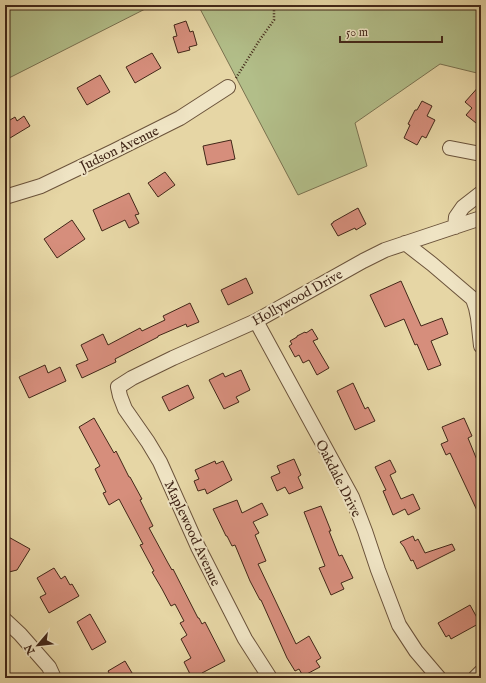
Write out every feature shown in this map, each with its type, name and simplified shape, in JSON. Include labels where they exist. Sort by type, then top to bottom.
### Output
[{"type":"street","name":"Judson Avenue","points":[[5,197],[41,186],[108,154],[180,118],[228,87]]},
{"type":"street","points":[[450,148],[481,154]]},
{"type":"street","points":[[455,227],[456,217],[463,207],[481,193]]},
{"type":"street","name":"Hollywood Drive","points":[[118,387],[132,378],[256,321],[385,250],[481,218]]},
{"type":"street","points":[[405,243],[473,299],[478,318],[481,346]]},
{"type":"street","name":"Oakdale Drive","points":[[256,321],[352,497],[399,625],[416,651],[439,678]]},
{"type":"street","name":"Maplewood Avenue","points":[[118,387],[125,409],[160,462],[198,547],[245,639],[270,678]]},
{"type":"street","points":[[5,620],[20,634],[49,667],[54,678]]},
{"type":"street","points":[[475,678],[481,672]]},
{"type":"path","points":[[228,87],[238,76],[274,20],[274,5]]},
{"type":"green space","points":[[5,5],[153,5],[5,80]]},
{"type":"green space","points":[[198,5],[481,5],[481,74],[440,64],[355,123],[367,166],[298,195]]},
{"type":"building","points":[[186,21],[190,32],[193,31],[197,45],[189,47],[190,50],[178,53],[173,37],[177,36],[174,25]]},
{"type":"building","points":[[152,53],[161,68],[135,83],[126,67]]},
{"type":"building","points":[[100,75],[110,92],[87,105],[77,88]]},
{"type":"building","points":[[481,84],[481,127],[466,115],[472,108],[465,102]]},
{"type":"building","points":[[422,101],[432,106],[427,116],[435,120],[426,138],[422,136],[417,145],[404,138],[410,125],[408,124],[415,110],[417,110]]},
{"type":"building","points":[[24,116],[30,126],[5,141],[5,123],[15,117],[17,121]]},
{"type":"building","points":[[231,140],[235,159],[207,165],[203,146]]},
{"type":"building","points":[[165,172],[175,185],[158,197],[148,183]]},
{"type":"building","points":[[129,193],[139,214],[135,215],[139,223],[129,228],[125,220],[102,231],[93,210]]},
{"type":"building","points":[[358,208],[366,224],[356,230],[355,228],[338,236],[331,224]]},
{"type":"building","points":[[72,220],[85,239],[57,258],[44,239]]},
{"type":"building","points":[[246,278],[253,293],[228,305],[221,290]]},
{"type":"building","points":[[401,281],[421,326],[442,318],[448,334],[431,341],[441,365],[428,370],[404,319],[385,327],[370,295]]},
{"type":"building","points":[[190,303],[199,322],[187,327],[186,324],[158,336],[115,359],[116,362],[82,378],[76,365],[88,360],[81,345],[103,334],[108,345],[140,328],[142,331],[165,320],[163,316]]},
{"type":"building","points":[[312,329],[318,339],[313,341],[329,368],[317,375],[309,360],[303,363],[299,355],[295,357],[289,346],[292,344],[290,341]]},
{"type":"building","points":[[45,365],[48,373],[60,367],[66,381],[29,398],[19,377]]},
{"type":"building","points":[[241,370],[250,390],[236,397],[239,402],[224,409],[209,380],[223,373],[225,377]]},
{"type":"building","points":[[353,383],[365,409],[368,407],[375,421],[355,430],[337,391]]},
{"type":"building","points":[[188,385],[194,398],[169,411],[162,397]]},
{"type":"building","points":[[94,418],[114,453],[116,451],[142,499],[140,500],[153,526],[149,528],[172,570],[173,569],[198,618],[202,624],[205,622],[225,661],[202,673],[204,678],[192,678],[184,662],[191,658],[181,639],[187,635],[180,623],[184,621],[175,604],[171,606],[152,572],[154,571],[140,545],[143,544],[119,499],[109,505],[103,493],[106,492],[95,469],[100,466],[79,427]]},
{"type":"building","points":[[464,418],[472,436],[468,438],[481,466],[481,519],[450,453],[446,455],[441,444],[448,441],[442,427]]},
{"type":"building","points":[[294,459],[301,475],[298,477],[303,488],[289,494],[285,487],[277,491],[271,477],[280,473],[277,466]]},
{"type":"building","points":[[390,460],[396,472],[390,475],[401,499],[413,494],[420,509],[408,515],[405,509],[393,515],[383,491],[386,490],[375,467]]},
{"type":"building","points":[[215,461],[216,464],[223,461],[232,480],[207,494],[205,489],[198,491],[194,481],[199,479],[195,470]]},
{"type":"building","points":[[237,500],[242,513],[262,503],[268,515],[253,522],[259,533],[255,535],[266,561],[258,564],[296,644],[309,636],[321,658],[316,661],[320,667],[303,676],[299,669],[295,671],[287,658],[261,600],[250,581],[235,545],[232,546],[213,509]]},
{"type":"building","points":[[321,506],[339,556],[342,555],[353,578],[341,583],[344,589],[331,595],[319,568],[325,566],[304,512]]},
{"type":"building","points":[[5,535],[30,549],[17,570],[5,573]]},
{"type":"building","points":[[413,536],[415,541],[418,539],[425,553],[452,544],[455,550],[417,569],[413,560],[411,561],[400,542]]},
{"type":"building","points":[[54,568],[61,579],[65,576],[79,596],[49,613],[40,597],[46,594],[37,578]]},
{"type":"building","points":[[470,605],[480,623],[451,639],[449,635],[446,637],[438,623]]},
{"type":"building","points":[[90,614],[106,642],[92,650],[77,622]]},
{"type":"building","points":[[125,661],[135,678],[112,678],[108,671]]}]
